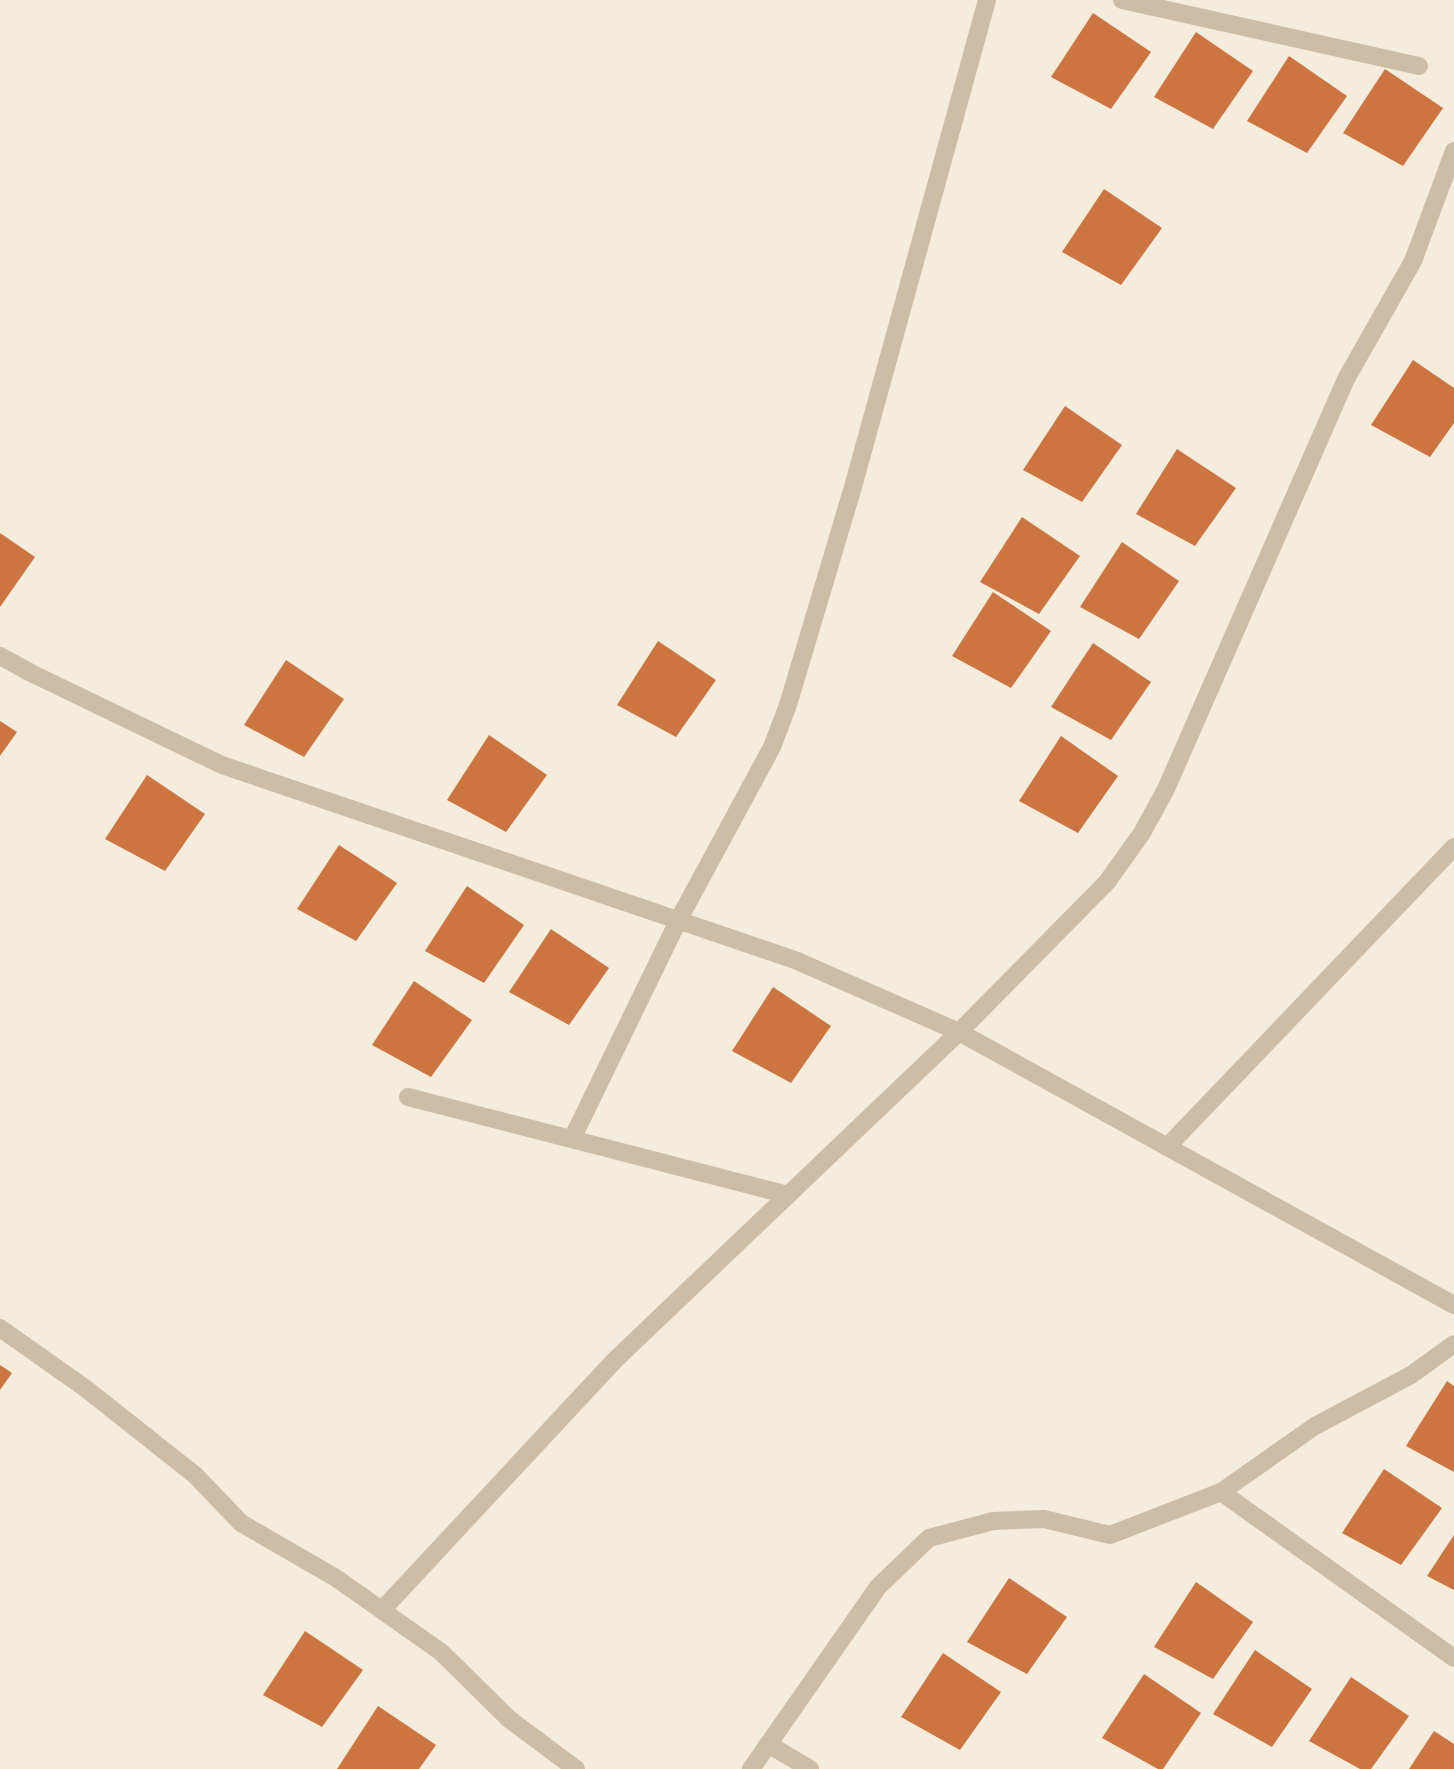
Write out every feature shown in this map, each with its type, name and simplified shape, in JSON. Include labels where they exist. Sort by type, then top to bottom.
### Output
[{"type":"street","points":[[572,1139],[679,919],[772,747],[788,705],[853,487],[986,0]]},
{"type":"street","points":[[1122,0],[1419,66]]},
{"type":"street","points":[[382,1611],[615,1360],[959,1032],[1107,882],[1142,833],[1166,789],[1346,379],[1413,261],[1454,151]]},
{"type":"street","points":[[0,656],[222,765],[795,960],[959,1032],[1454,1305]]},
{"type":"street","points":[[1167,1147],[1454,848]]},
{"type":"street","points":[[408,1097],[788,1195]]},
{"type":"street","points":[[0,1328],[85,1388],[185,1467],[242,1523],[336,1578],[441,1652],[509,1719],[576,1769]]},
{"type":"street","points":[[751,1769],[878,1587],[929,1538],[993,1521],[1044,1519],[1110,1535],[1221,1492],[1315,1426],[1411,1374],[1454,1344]]},
{"type":"street","points":[[1221,1492],[1454,1658]]},
{"type":"street","points":[[768,1744],[810,1769]]},
{"type":"building","points":[[1093,13],[1151,52],[1111,109],[1051,77]]},
{"type":"building","points":[[1196,32],[1253,71],[1213,129],[1154,97]]},
{"type":"building","points":[[1289,56],[1347,96],[1307,153],[1247,121]]},
{"type":"building","points":[[1385,69],[1443,108],[1403,166],[1343,133]]},
{"type":"building","points":[[1104,189],[1162,228],[1121,285],[1062,252]]},
{"type":"building","points":[[1413,360],[1454,388],[1454,423],[1430,457],[1371,425]]},
{"type":"building","points":[[1065,406],[1122,445],[1082,502],[1023,470]]},
{"type":"building","points":[[1177,449],[1236,488],[1195,546],[1136,514]]},
{"type":"building","points":[[1022,517],[1080,556],[1039,614],[980,582]]},
{"type":"building","points":[[0,533],[35,557],[0,607]]},
{"type":"building","points":[[1122,542],[1179,581],[1139,639],[1080,607]]},
{"type":"building","points":[[993,592],[1051,631],[1011,688],[952,656]]},
{"type":"building","points":[[658,641],[716,680],[676,737],[617,705]]},
{"type":"building","points":[[1093,643],[1151,682],[1111,740],[1051,707]]},
{"type":"building","points":[[286,660],[344,699],[304,757],[244,725]]},
{"type":"building","points":[[0,721],[17,732],[0,756]]},
{"type":"building","points":[[489,735],[547,775],[506,832],[447,800]]},
{"type":"building","points":[[1061,736],[1118,776],[1078,833],[1019,801]]},
{"type":"building","points":[[147,775],[205,814],[165,871],[105,839]]},
{"type":"building","points":[[339,845],[397,883],[356,941],[297,909]]},
{"type":"building","points":[[467,886],[524,925],[484,983],[425,951]]},
{"type":"building","points":[[551,929],[609,968],[569,1025],[509,992]]},
{"type":"building","points":[[414,981],[472,1020],[431,1077],[372,1045]]},
{"type":"building","points":[[773,987],[831,1026],[791,1083],[732,1051]]},
{"type":"building","points":[[0,1365],[12,1373],[0,1390]]},
{"type":"building","points":[[1447,1381],[1454,1386],[1454,1472],[1406,1446]]},
{"type":"building","points":[[1384,1469],[1442,1508],[1401,1565],[1342,1533]]},
{"type":"building","points":[[1454,1535],[1454,1590],[1427,1576]]},
{"type":"building","points":[[1009,1578],[1067,1617],[1027,1674],[967,1642]]},
{"type":"building","points":[[1196,1582],[1253,1622],[1213,1679],[1154,1647]]},
{"type":"building","points":[[305,1631],[363,1670],[322,1727],[263,1695]]},
{"type":"building","points":[[1255,1650],[1312,1689],[1272,1747],[1213,1714]]},
{"type":"building","points":[[943,1653],[1001,1692],[960,1750],[901,1717]]},
{"type":"building","points":[[1144,1674],[1201,1713],[1163,1769],[1158,1769],[1102,1738]]},
{"type":"building","points":[[1351,1677],[1409,1716],[1371,1769],[1360,1769],[1309,1741]]},
{"type":"building","points":[[378,1706],[436,1745],[419,1769],[337,1769]]},
{"type":"building","points":[[1434,1731],[1454,1744],[1454,1769],[1409,1769]]}]
